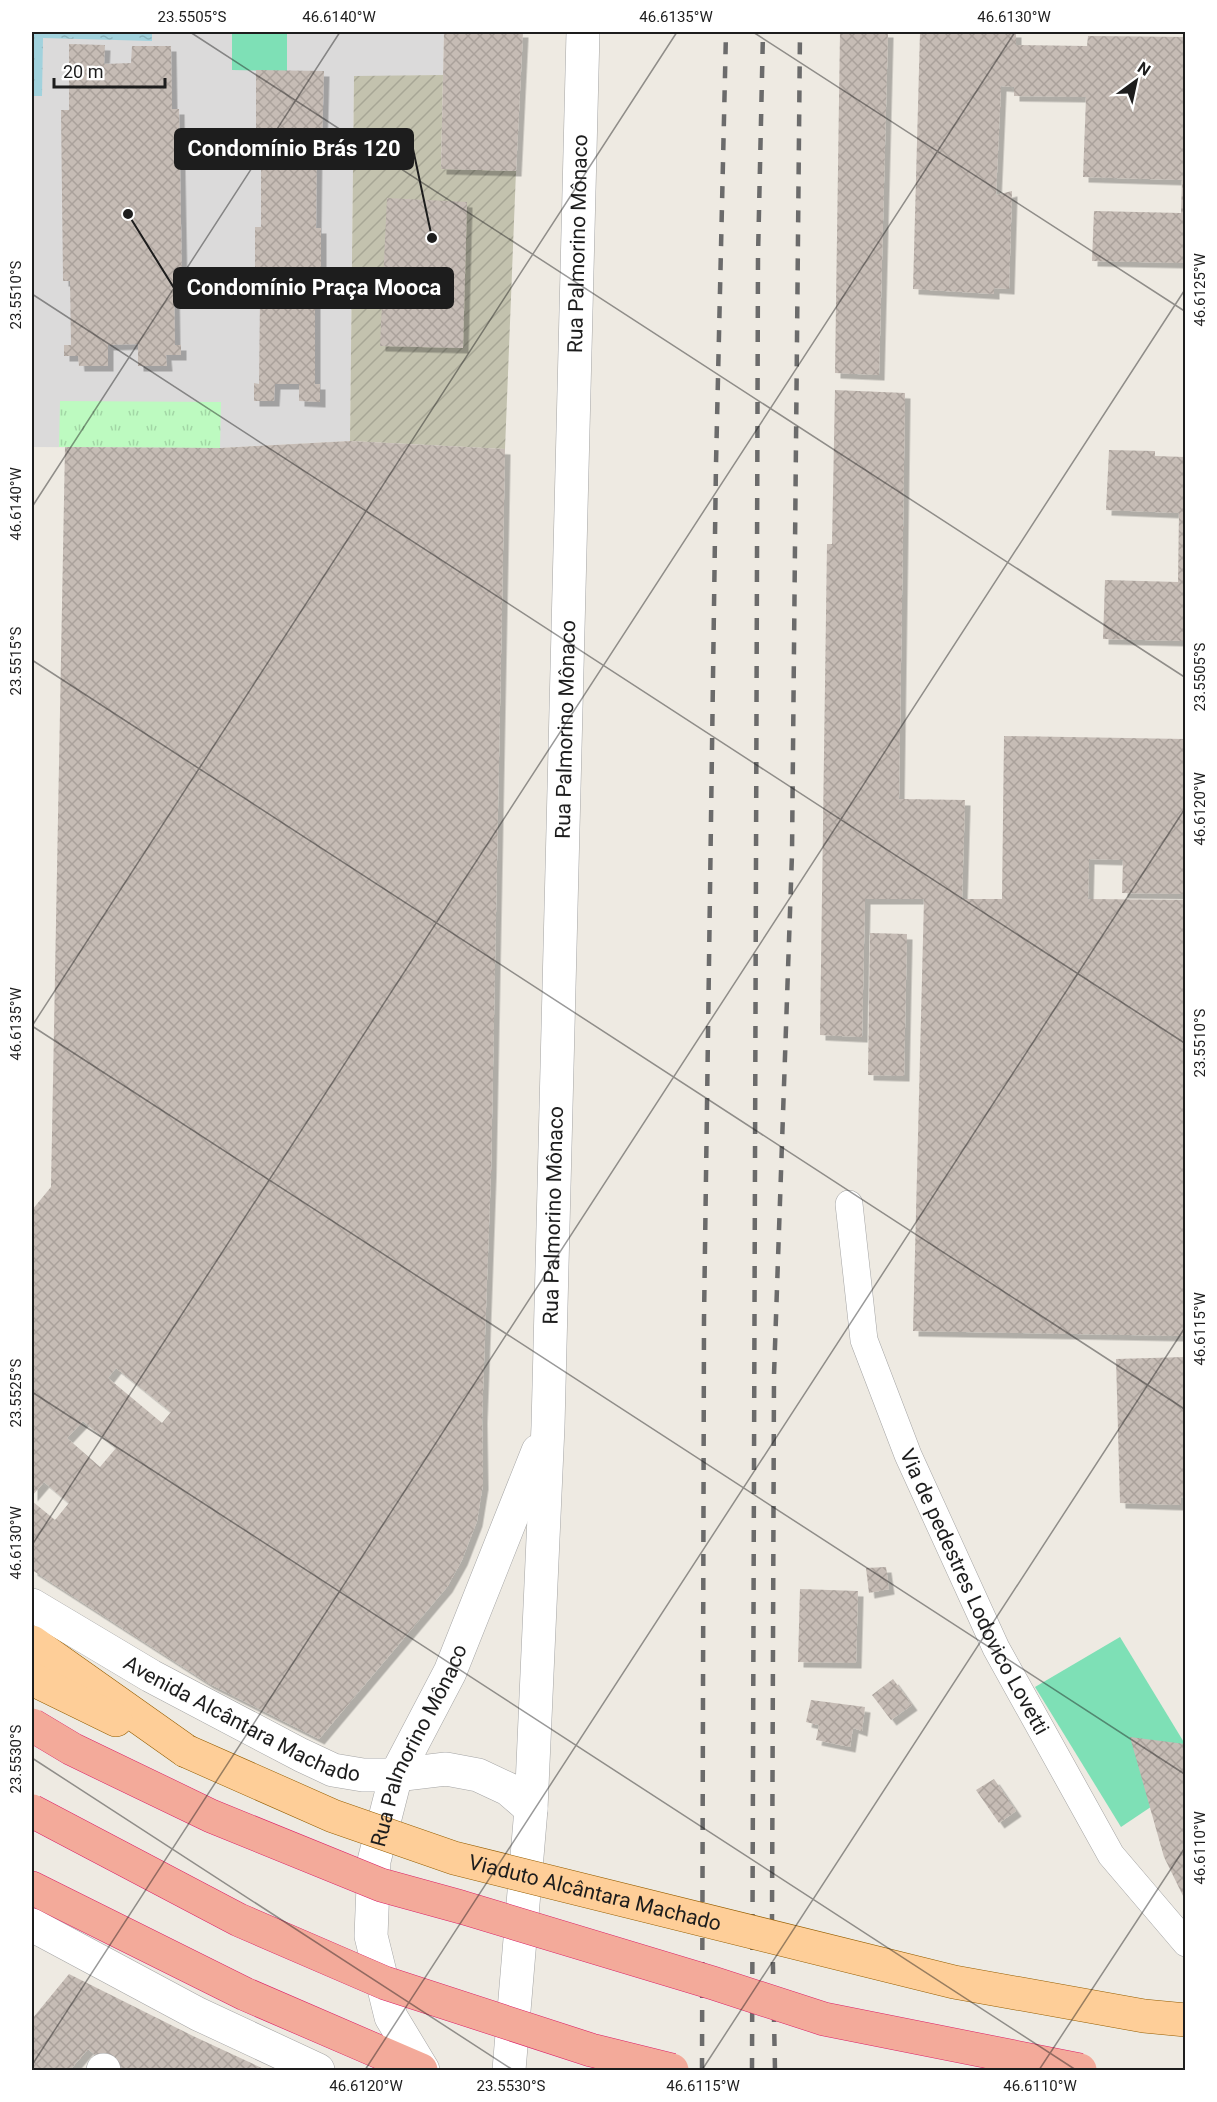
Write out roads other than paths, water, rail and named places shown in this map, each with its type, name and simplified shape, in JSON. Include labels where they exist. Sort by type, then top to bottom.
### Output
[{"type":"highway","points":[[32,1725],[72,1749],[211,1816],[381,1885],[461,1907],[824,2019],[1080,2070]]},
{"type":"highway","points":[[32,1810],[239,1920],[384,1983],[591,2050],[672,2070]]},
{"type":"highway","points":[[32,1888],[245,1994],[422,2070]]},
{"type":"main road","points":[[32,1642],[186,1751]]},
{"type":"main road","name":"Viaduto Alcântara Machado","points":[[32,1680],[333,1816],[453,1858],[776,1940],[954,1982],[1144,2016],[1185,2020]]},
{"type":"street","name":"Rua Palmorino Mônaco","points":[[509,2070],[531,1809],[548,1426],[583,32]]},
{"type":"street","name":"Via de pedestres Lodovico Lovetti","points":[[849,1204],[864,1340],[908,1455],[991,1637],[1111,1855],[1185,1943]]},
{"type":"street","name":"Rua Palmorino Mônaco","points":[[422,2070],[391,2016],[371,1936],[374,1861],[396,1775],[450,1672],[548,1426]]},
{"type":"street","name":"Avenida Alcântara Machado","points":[[32,1605],[151,1676],[333,1770],[363,1775],[396,1775],[446,1769],[478,1775],[508,1789],[531,1809]]},
{"type":"street","points":[[32,1925],[198,2014],[318,2070]]},
{"type":"water","points":[[32,32],[152,32],[152,41],[43,38],[42,96],[32,96]]},
{"type":"railway","points":[[702,2070],[704,1319],[716,464],[726,32]]},
{"type":"railway","points":[[752,2070],[758,256],[763,32]]},
{"type":"railway","points":[[775,2070],[772,1918],[774,1375],[792,854],[800,32]]},
{"type":"place","name":"Condomínio Praça Mooca","points":[[128,214]]},
{"type":"place","name":"Condomínio Brás 120","points":[[432,238]]}]
